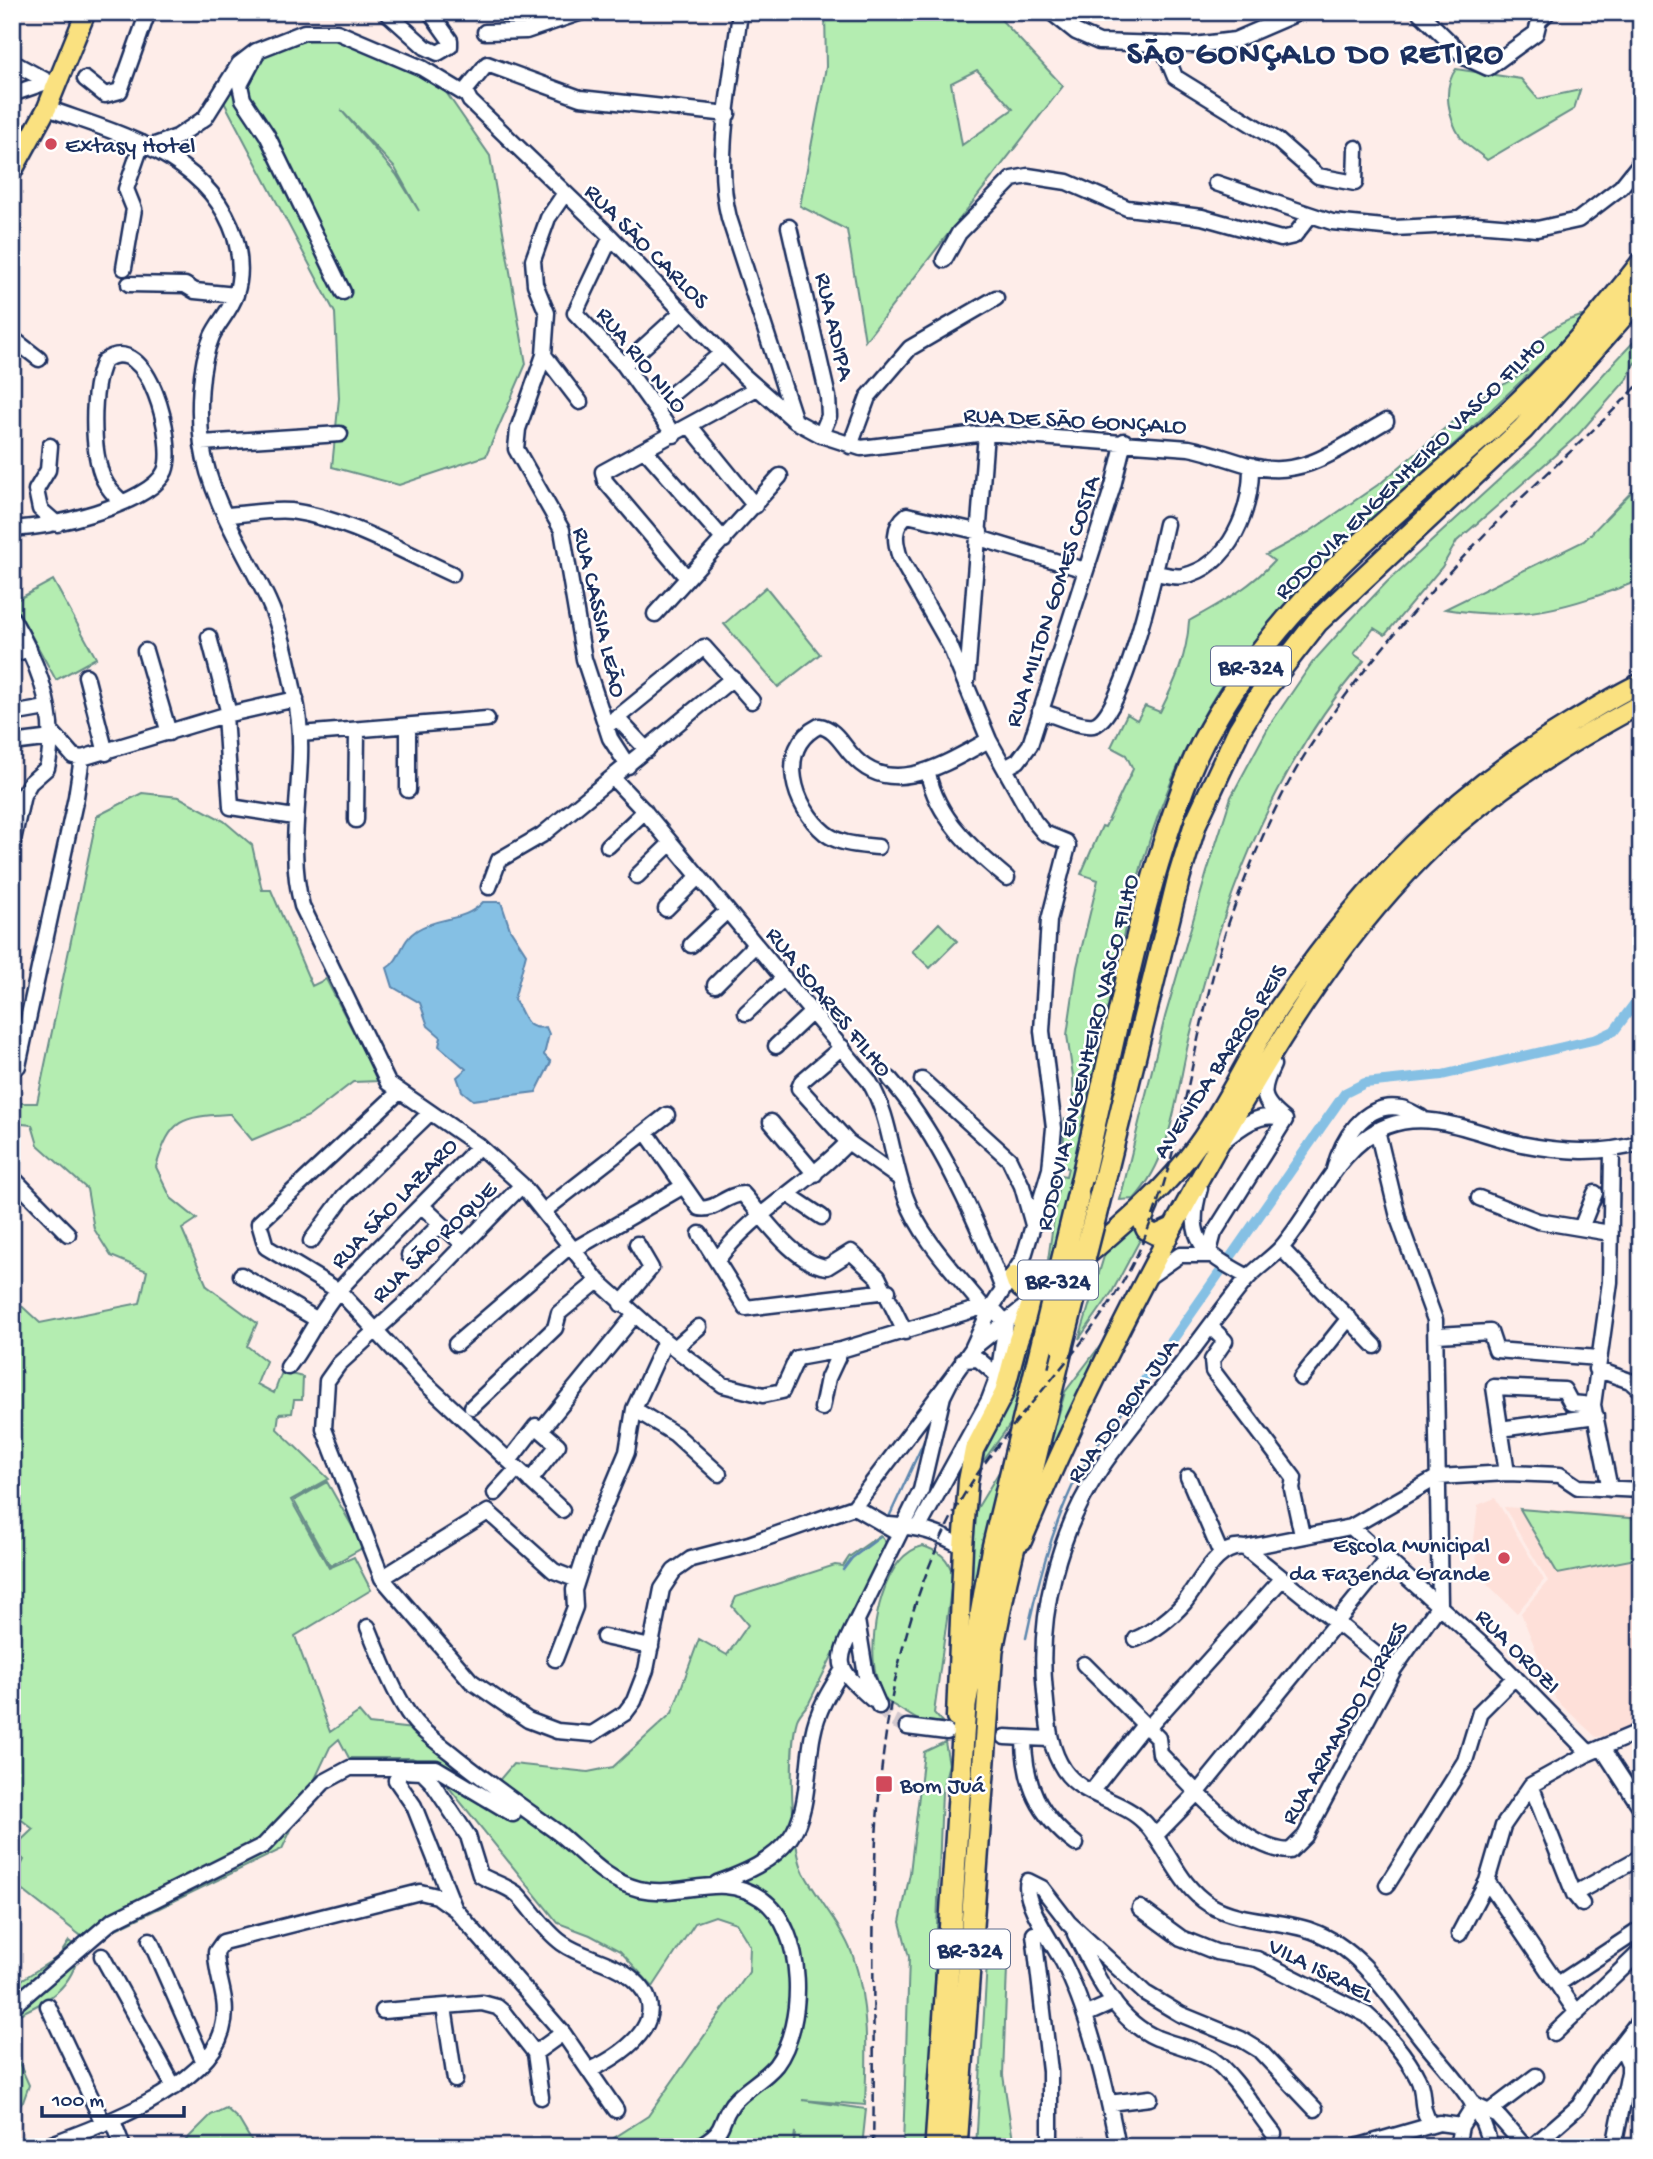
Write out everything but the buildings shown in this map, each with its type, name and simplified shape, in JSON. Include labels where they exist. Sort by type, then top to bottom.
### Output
[{"type":"highway","name":"RODOVIA ENGENHEIRO VASCO FILHO","points":[[936,2147],[965,1706],[979,1619],[1037,1365],[1158,866],[1191,768],[1212,727],[1262,650],[1305,598],[1356,548],[1507,414],[1598,317],[1641,264]]},
{"type":"highway","name":"RODOVIA ENGENHEIRO VASCO FILHO","points":[[957,2147],[986,1706],[1006,1580],[1179,877],[1196,822],[1239,730],[1261,694],[1317,622],[1523,429],[1641,295]]},
{"type":"highway","points":[[1611,331],[1641,310]]},
{"type":"main road","points":[[12,172],[47,108],[52,84],[86,12]]},
{"type":"main road","name":"AVENIDA BARROS REIS","points":[[1032,1301],[1151,1201],[1199,1143],[1285,999],[1386,868],[1429,826],[1496,771],[1545,738],[1641,683]]},
{"type":"main road","name":"AVENIDA BARROS REIS","points":[[1006,1580],[1107,1353],[1171,1228],[1284,1030],[1352,938],[1438,842],[1535,767],[1641,704]]},
{"type":"main road","points":[[1151,1201],[1142,1221],[1143,1226],[1156,1234],[1171,1228]]},
{"type":"main road","points":[[1008,1283],[1029,1293],[1038,1294],[1048,1288]]},
{"type":"main road","points":[[958,1799],[956,1709],[968,1482],[974,1450],[1004,1393],[1032,1301]]},
{"type":"street","points":[[85,79],[105,94],[120,91],[148,12]]},
{"type":"street","points":[[386,12],[423,45],[438,53],[451,43],[430,12]]},
{"type":"street","points":[[485,32],[526,31],[582,12]]},
{"type":"street","points":[[740,12],[723,173],[725,205],[795,421]]},
{"type":"street","points":[[1051,12],[1076,32],[1099,42],[1169,44],[1221,43],[1300,12]]},
{"type":"street","points":[[1419,12],[1466,58],[1484,67],[1494,66],[1536,33],[1539,21],[1548,12]]},
{"type":"street","name":"RUA SÃO CARLOS","points":[[145,145],[177,137],[205,118],[239,64],[256,51],[304,32],[337,32],[422,68],[467,98],[611,237],[757,388],[795,421]]},
{"type":"street","points":[[1169,44],[1166,55],[1175,77],[1277,140],[1318,176],[1355,183],[1356,148]]},
{"type":"street","points":[[256,51],[257,55],[240,85],[243,99],[267,135],[343,292]]},
{"type":"street","points":[[12,62],[52,84]]},
{"type":"street","points":[[467,98],[487,64],[580,98],[728,114]]},
{"type":"street","points":[[12,94],[52,84]]},
{"type":"street","points":[[47,108],[145,145],[182,165],[209,189],[218,202],[237,246],[240,274],[236,295],[208,345],[201,411],[206,468],[270,604],[296,699],[300,734],[294,817],[294,863],[302,906],[388,1083],[398,1093],[479,1146],[545,1210],[571,1248],[621,1304],[723,1385],[763,1395],[782,1391],[797,1358],[841,1349],[987,1309]]},
{"type":"street","points":[[124,268],[134,209],[126,189],[145,145]]},
{"type":"street","points":[[1216,183],[1310,216],[1394,228],[1476,224],[1538,229],[1557,227],[1578,220],[1621,187],[1641,162]]},
{"type":"street","points":[[944,260],[964,228],[1014,177],[1047,177],[1067,182],[1127,208],[1202,217],[1281,239],[1294,236],[1310,216]]},
{"type":"street","name":"RUA CASSIA LEÃO","points":[[565,194],[548,218],[533,260],[536,284],[547,313],[544,355],[518,429],[516,449],[529,477],[562,530],[584,659],[628,765]]},
{"type":"street","name":"RUA ADIPA","points":[[789,228],[828,397],[829,416],[821,435]]},
{"type":"street","name":"RUA RIO NILO","points":[[611,237],[575,313],[624,365],[674,435]]},
{"type":"street","points":[[129,284],[185,285],[195,290],[236,295]]},
{"type":"street","points":[[850,446],[868,397],[910,348],[996,298]]},
{"type":"street","points":[[624,365],[682,312]]},
{"type":"street","points":[[12,338],[39,359]]},
{"type":"street","points":[[655,408],[722,353]]},
{"type":"street","points":[[544,355],[580,402]]},
{"type":"street","points":[[12,528],[57,524],[121,501],[156,483],[163,475],[168,458],[151,381],[140,364],[131,358],[112,356],[100,371],[96,439],[102,477],[121,501]]},
{"type":"street","points":[[688,575],[682,572],[602,474],[757,388]]},
{"type":"street","name":"RUA DE SÃO GONÇALO","points":[[795,421],[850,446],[872,448],[962,434],[986,433],[1124,441],[1219,453],[1251,466],[1290,469],[1307,466],[1386,421]]},
{"type":"street","points":[[690,426],[755,506]]},
{"type":"street","points":[[967,681],[986,433]]},
{"type":"street","points":[[202,443],[340,434]]},
{"type":"street","name":"RUA MILTON GOMES COSTA","points":[[1007,767],[1025,755],[1113,486],[1124,441]]},
{"type":"street","points":[[50,446],[48,471],[36,490],[40,509],[57,524]]},
{"type":"street","points":[[645,450],[724,540]]},
{"type":"street","points":[[1155,573],[1183,576],[1209,562],[1223,548],[1247,511],[1251,466]]},
{"type":"street","points":[[655,614],[780,476]]},
{"type":"street","points":[[227,515],[289,511],[317,517],[350,527],[452,574]]},
{"type":"street","points":[[963,1547],[942,1534],[889,1525],[855,1507],[968,1354],[987,1309],[1023,1259],[1034,1227],[1050,1169],[1055,1139],[1042,1031],[1049,920],[1068,846],[1039,828],[1007,767],[989,740],[967,681],[900,558],[895,535],[899,521],[906,515],[979,535],[1085,570]]},
{"type":"street","points":[[1040,711],[1090,725],[1100,721],[1129,665],[1166,524]]},
{"type":"street","points":[[12,618],[29,649],[42,684],[52,735],[47,768],[30,783],[19,805],[12,845]]},
{"type":"street","points":[[209,637],[227,715],[231,807],[294,817]]},
{"type":"street","points":[[647,750],[611,722],[704,647],[752,701]]},
{"type":"street","points":[[12,655],[29,649]]},
{"type":"street","points":[[145,651],[169,733]]},
{"type":"street","points":[[86,676],[106,753]]},
{"type":"street","points":[[489,887],[499,860],[542,835],[733,678]]},
{"type":"street","points":[[52,735],[73,756],[82,758],[227,715],[296,699]]},
{"type":"street","points":[[12,714],[46,708]]},
{"type":"street","points":[[300,734],[486,719]]},
{"type":"street","points":[[878,847],[843,842],[827,835],[816,824],[799,797],[792,779],[796,753],[815,727],[825,726],[859,764],[874,773],[906,776],[928,773],[989,740]]},
{"type":"street","points":[[408,727],[408,790]]},
{"type":"street","points":[[356,820],[357,731]]},
{"type":"street","points":[[12,743],[52,735]]},
{"type":"street","points":[[18,1066],[82,758]]},
{"type":"street","points":[[928,773],[937,804],[950,822],[984,859],[1007,878]]},
{"type":"street","name":"RUA SOARES FILHO","points":[[614,778],[645,811],[842,1047],[879,1098],[889,1126],[899,1178],[911,1210],[924,1232],[987,1309],[1006,1323]]},
{"type":"street","points":[[12,783],[30,783]]},
{"type":"street","points":[[608,846],[645,811]]},
{"type":"street","points":[[637,876],[671,843]]},
{"type":"street","points":[[666,909],[699,876]]},
{"type":"street","points":[[691,945],[727,911]]},
{"type":"street","points":[[715,985],[755,946]]},
{"type":"street","points":[[746,1013],[784,978]]},
{"type":"street","points":[[776,1046],[812,1012]]},
{"type":"street","points":[[1284,1030],[1264,1088],[1271,1109],[1285,1120]]},
{"type":"street","points":[[842,1047],[799,1086],[848,1142],[899,1178]]},
{"type":"street","points":[[890,1079],[950,1170],[1008,1283]]},
{"type":"street","points":[[922,1080],[1009,1159],[1029,1206],[1034,1227]]},
{"type":"street","points":[[398,1093],[259,1223],[266,1247],[339,1290],[423,1381],[562,1510]]},
{"type":"street","points":[[1332,1177],[1339,1150],[1352,1129],[1368,1115],[1385,1108],[1401,1108],[1422,1118],[1521,1144],[1586,1153],[1612,1151],[1641,1143]]},
{"type":"street","points":[[311,1241],[344,1196],[430,1114]]},
{"type":"street","points":[[545,1210],[667,1115]]},
{"type":"street","points":[[1219,1145],[1240,1127],[1255,1120],[1268,1116],[1285,1120]]},
{"type":"street","points":[[1422,1118],[1377,1130],[1399,1221],[1432,1306],[1437,1335],[1440,1604]]},
{"type":"street","points":[[1213,1257],[1214,1233],[1285,1120]]},
{"type":"street","points":[[771,1122],[815,1174]]},
{"type":"street","name":"RUA DO BOM JUA","points":[[1377,1130],[1349,1155],[1281,1248],[1248,1277],[1108,1458],[1075,1514],[1051,1589],[1043,1633],[1042,1664],[1050,1739],[1066,1773],[1091,1792],[1130,1811],[1154,1836],[1189,1888],[1206,1903],[1223,1911],[1312,1931],[1339,1946],[1366,1969],[1390,1997],[1474,2105]]},
{"type":"street","points":[[646,1132],[682,1188],[702,1210],[742,1193],[775,1234],[821,1266],[827,1267],[850,1252],[878,1277],[888,1291],[905,1332]]},
{"type":"street","points":[[718,1259],[761,1216],[815,1174],[848,1142]]},
{"type":"street","name":"RUA SÃO LAZARO","points":[[288,1367],[302,1349],[316,1319],[339,1290],[479,1146]]},
{"type":"street","points":[[1610,1489],[1595,1410],[1597,1364],[1610,1282],[1612,1151]]},
{"type":"street","points":[[1208,1163],[1193,1212],[1198,1236],[1213,1257]]},
{"type":"street","points":[[12,1177],[68,1234]]},
{"type":"street","name":"RUA SÃO ROQUE","points":[[522,1185],[339,1364],[327,1381],[324,1429],[382,1578],[471,1681],[528,1720],[557,1731],[592,1734],[625,1713],[641,1685],[662,1589],[681,1564],[855,1507]]},
{"type":"street","points":[[456,1344],[571,1248],[682,1188]]},
{"type":"street","points":[[1580,1228],[1595,1194]]},
{"type":"street","points":[[789,1195],[822,1217]]},
{"type":"street","points":[[1479,1198],[1538,1221],[1610,1233]]},
{"type":"street","points":[[422,1206],[463,1244]]},
{"type":"street","points":[[408,1255],[441,1224]]},
{"type":"street","points":[[700,1234],[746,1308],[888,1291]]},
{"type":"street","points":[[621,1304],[651,1268],[637,1244]]},
{"type":"street","points":[[1281,1248],[1375,1346]]},
{"type":"street","points":[[1143,1283],[1162,1265],[1180,1255],[1213,1257],[1248,1277]]},
{"type":"street","points":[[241,1275],[316,1319]]},
{"type":"street","points":[[471,1407],[555,1328],[559,1313],[598,1281]]},
{"type":"street","points":[[968,1354],[1032,1301]]},
{"type":"street","points":[[495,1493],[538,1428],[634,1316]]},
{"type":"street","points":[[1301,1378],[1349,1318]]},
{"type":"street","points":[[857,1620],[866,1676],[878,1704],[842,1671],[840,1660],[843,1649],[857,1620],[908,1530],[989,1400],[998,1376],[1006,1323]]},
{"type":"street","points":[[555,1659],[575,1606],[577,1580],[627,1452],[634,1409],[670,1345],[699,1326]]},
{"type":"street","points":[[1211,1327],[1225,1340],[1213,1356],[1213,1371],[1294,1478],[1292,1489],[1302,1535]]},
{"type":"street","points":[[1437,1335],[1490,1332],[1496,1350],[1597,1364],[1630,1381],[1641,1391]]},
{"type":"street","points":[[822,1408],[828,1378],[841,1349]]},
{"type":"street","points":[[968,1354],[998,1376]]},
{"type":"street","points":[[908,1530],[922,1490],[943,1396],[953,1376]]},
{"type":"street","points":[[1507,1473],[1494,1387],[1564,1390],[1571,1403],[1595,1410]]},
{"type":"street","points":[[634,1409],[675,1434],[719,1474]]},
{"type":"street","points":[[1500,1429],[1595,1410]]},
{"type":"street","points":[[530,1481],[558,1445],[538,1428]]},
{"type":"street","points":[[1136,1639],[1148,1634],[1183,1604],[1221,1554],[1231,1548],[1245,1548],[1352,1527],[1438,1477],[1507,1473],[1560,1475],[1578,1487],[1641,1490]]},
{"type":"street","points":[[1188,1477],[1221,1554]]},
{"type":"street","points":[[382,1578],[488,1512],[554,1571],[577,1580]]},
{"type":"street","name":"RUA OROZI","points":[[1352,1527],[1440,1604],[1596,1751],[1641,1808]]},
{"type":"street","points":[[1245,1548],[1335,1624],[1394,1669]]},
{"type":"street","points":[[1154,1836],[1198,1793],[1388,1559]]},
{"type":"street","points":[[1091,1792],[1145,1728],[1281,1580]]},
{"type":"street","name":"RUA ARMANDO TORRES","points":[[1198,1793],[1248,1836],[1279,1851],[1290,1851],[1305,1836],[1394,1669],[1440,1604]]},
{"type":"street","points":[[368,1627],[408,1714],[422,1729],[497,1791],[547,1826],[600,1871],[638,1889],[676,1892],[716,1884],[760,1864],[791,1837],[800,1818],[813,1731],[827,1694],[842,1671]]},
{"type":"street","points":[[604,1637],[651,1647]]},
{"type":"street","points":[[1084,1664],[1145,1728],[1158,1738],[1160,1754],[1198,1793]]},
{"type":"street","points":[[1387,1885],[1465,1760],[1480,1712],[1515,1677]]},
{"type":"street","points":[[907,1727],[947,1732]]},
{"type":"street","points":[[1459,1934],[1487,1881],[1503,1826],[1531,1785],[1641,1731]]},
{"type":"street","points":[[1005,1737],[1050,1739]]},
{"type":"street","points":[[1024,1738],[1027,1773],[1040,1809],[1050,1823],[1076,1844]]},
{"type":"street","points":[[12,2007],[112,1921],[264,1845],[324,1782],[350,1768],[436,1768],[515,1814],[547,1826]]},
{"type":"street","points":[[455,1909],[414,1806],[396,1780],[402,1771],[422,1772],[431,1781],[468,1836],[480,1875],[518,1895],[563,1945],[626,1973],[646,1995],[649,2011],[644,2032],[617,2058],[590,2070]]},
{"type":"street","points":[[1531,1785],[1578,1899],[1641,1857]]},
{"type":"street","points":[[1118,2147],[1109,2103],[1072,1980],[1031,1907],[1026,1890],[1030,1881],[1048,1895],[1069,1923],[1114,2003],[1140,2029],[1212,2059],[1223,2068],[1274,2134]]},
{"type":"street","points":[[1487,1881],[1577,2012]]},
{"type":"street","points":[[697,2147],[718,2134],[734,2102],[777,2063],[789,2041],[798,1990],[792,1951],[771,1910],[763,1900],[740,1888],[716,1884]]},
{"type":"street","points":[[43,2147],[108,2123],[174,2087],[203,2060],[222,2031],[226,2001],[216,1952],[223,1941],[420,1892],[437,1896],[455,1909],[563,2033],[617,2110]]},
{"type":"street","name":"VILA ISRAEL","points":[[1140,1908],[1181,1938],[1216,1952],[1257,1959],[1367,2015],[1380,2026],[1418,2079],[1422,2112],[1431,2125]]},
{"type":"street","points":[[1069,1923],[1145,1993],[1180,2014],[1241,2039],[1259,2050],[1315,2109]]},
{"type":"street","points":[[1558,1984],[1641,1929]]},
{"type":"street","points":[[1034,1934],[1050,2071],[1050,2147]]},
{"type":"street","points":[[150,1940],[203,2060]]},
{"type":"street","points":[[1554,2034],[1641,1951]]},
{"type":"street","points":[[102,1956],[174,2087]]},
{"type":"street","points":[[383,2011],[482,2003],[497,2007],[535,2053],[541,2097]]},
{"type":"street","points":[[1087,2014],[1114,2003]]},
{"type":"street","points":[[48,2006],[123,2147]]},
{"type":"street","points":[[444,2007],[454,2080]]},
{"type":"street","points":[[1532,2147],[1579,2106],[1600,2071],[1641,2018]]},
{"type":"street","points":[[535,2053],[563,2033]]},
{"type":"street","points":[[1614,2147],[1629,2072],[1629,2064],[1621,2046]]},
{"type":"street","points":[[1490,2111],[1536,2076]]},
{"type":"street","points":[[1109,2103],[1150,2098]]},
{"type":"street","points":[[1474,2105],[1490,2111],[1525,2147]]},
{"type":"street","points":[[1457,2147],[1461,2126],[1474,2105]]},
{"type":"street","points":[[1474,2105],[1490,2147]]},
{"type":"street","points":[[1356,2147],[1446,2122],[1461,2126]]},
{"type":"shaded area","name":"Escola Municipal da Fazenda Grande","points":[[1495,1498],[1544,1580],[1517,1613],[1479,1576],[1474,1540],[1478,1505]]},
{"type":"shaded area","points":[[1504,1507],[1641,1515],[1641,1722],[1610,1736],[1596,1737],[1556,1700],[1521,1613],[1548,1581]]},
{"type":"green space","points":[[825,12],[994,12],[1063,86],[865,341],[847,230],[800,206],[826,67]],"holes":[[[977,70],[1013,109],[962,145],[951,83]]]},
{"type":"green space","points":[[333,35],[441,85],[490,156],[526,364],[486,456],[399,485],[332,467],[339,398],[335,313],[215,85],[258,51]],"holes":[[[341,110],[395,168],[419,211],[396,174]]]},
{"type":"green space","points":[[1456,69],[1521,79],[1538,99],[1580,90],[1574,109],[1487,160],[1464,141],[1456,130],[1448,94]]},
{"type":"green space","points":[[1589,315],[1313,577],[1273,619],[1220,688],[1193,735],[1170,785],[1135,888],[1054,1261],[1048,1260],[1060,1175],[1066,1176],[1068,1168],[1062,1166],[1065,1119],[1074,1117],[1073,1076],[1067,1035],[1077,967],[1098,880],[1081,874],[1102,826],[1105,827],[1133,769],[1126,755],[1111,747],[1127,714],[1137,720],[1145,706],[1160,712],[1179,668],[1186,646],[1189,621],[1234,595],[1255,579],[1274,561],[1266,555],[1309,532],[1382,482],[1480,398],[1527,371],[1522,361],[1550,330],[1570,320]]},
{"type":"green space","points":[[1641,334],[1641,356],[1633,365],[1628,378],[1578,435],[1457,541],[1442,567],[1385,635],[1374,628],[1354,654],[1364,661],[1338,694],[1292,765],[1254,840],[1238,879],[1208,968],[1171,1124],[1157,1164],[1134,1199],[1120,1200],[1165,1017],[1207,872],[1231,797],[1269,726],[1312,663],[1347,624],[1387,582],[1539,443]]},
{"type":"green space","points":[[1641,482],[1641,580],[1545,610],[1499,614],[1445,609],[1584,541]]},
{"type":"green space","points":[[53,580],[96,658],[56,680],[13,602]]},
{"type":"green space","points":[[766,587],[820,654],[778,687],[724,624]]},
{"type":"green space","points":[[142,793],[179,797],[224,821],[252,845],[262,890],[271,890],[312,986],[326,979],[379,1081],[353,1082],[309,1116],[252,1140],[230,1114],[189,1119],[173,1129],[161,1150],[156,1167],[171,1198],[197,1219],[182,1229],[207,1286],[257,1323],[247,1346],[266,1361],[257,1384],[274,1393],[282,1372],[303,1377],[302,1400],[294,1400],[292,1413],[279,1414],[277,1429],[329,1479],[291,1500],[329,1568],[354,1557],[371,1590],[295,1636],[330,1732],[359,1712],[369,1724],[413,1729],[490,1791],[513,1764],[588,1772],[613,1767],[672,1713],[699,1639],[727,1655],[748,1625],[732,1606],[736,1597],[835,1565],[843,1566],[849,1557],[880,1535],[887,1544],[809,1703],[798,1718],[792,1752],[792,1798],[800,1860],[804,1873],[843,1934],[853,1956],[862,1992],[866,2049],[865,2105],[802,2100],[866,2109],[862,2147],[794,2147],[795,2132],[793,2147],[600,2147],[648,2116],[749,1972],[750,1946],[736,1923],[715,1916],[695,1923],[653,1987],[620,1951],[590,1935],[558,1923],[434,1769],[412,1758],[349,1758],[339,1739],[330,1747],[282,1849],[89,1942],[12,1882],[24,1860],[12,1849],[33,1829],[12,1812],[12,1297],[40,1323],[140,1303],[147,1271],[111,1256],[94,1229],[87,1189],[38,1145],[32,1125],[13,1123],[12,1103],[37,1103],[97,816]]},
{"type":"green space","points":[[939,923],[957,941],[930,968],[912,951]]},
{"type":"green space","points":[[1136,1226],[1142,1236],[1112,1292],[1079,1339],[1105,1253]]},
{"type":"green space","points":[[1039,1313],[1016,1416],[974,1474],[980,1408],[988,1378],[1015,1332]]},
{"type":"green space","points":[[1106,1338],[1047,1473],[1043,1471],[1065,1392]]},
{"type":"green space","points":[[1005,1462],[967,1632],[973,1515]]},
{"type":"green space","points":[[327,1482],[364,1547],[330,1566],[294,1501]]},
{"type":"green space","points":[[1520,1509],[1641,1519],[1641,1558],[1558,1574]]},
{"type":"green space","points":[[923,1546],[942,1556],[953,1575],[934,1713],[943,1723],[918,1720],[885,1700],[874,1664],[877,1614],[889,1578],[909,1552]]},
{"type":"green space","points":[[945,1742],[949,1764],[942,1791],[929,2147],[903,2147],[909,1957],[900,1922],[910,1873],[924,1752]]},
{"type":"green space","points":[[69,1941],[79,1949],[76,1963],[65,1984],[47,2000],[12,2017],[12,1986],[59,1956]]},
{"type":"green space","points":[[987,1963],[1007,1968],[1003,2075],[1014,2147],[976,2147]]},
{"type":"green space","points":[[12,2047],[29,2085],[23,2102],[12,2109]]},
{"type":"green space","points":[[226,2108],[239,2120],[255,2147],[179,2147],[211,2115]]},
{"type":"water","points":[[483,902],[501,902],[510,929],[526,954],[514,1000],[529,1024],[539,1028],[546,1027],[549,1034],[544,1055],[551,1062],[536,1092],[473,1100],[462,1091],[457,1077],[466,1069],[439,1046],[441,1037],[428,1026],[420,1003],[393,987],[387,968],[396,960],[411,934],[425,926],[468,913]]},
{"type":"waterway","points":[[1130,1401],[1345,1093],[1365,1083],[1442,1075],[1597,1039],[1614,1031],[1641,995]]},
{"type":"waterway","points":[[1026,1638],[1045,1561],[1072,1487],[1130,1401]]},
{"type":"waterway","points":[[889,1517],[926,1437]]},
{"type":"waterway","points":[[843,1570],[852,1558],[880,1537]]},
{"type":"tunnel","points":[[879,1706],[892,1720],[907,1727]]},
{"type":"railway","points":[[873,2147],[877,1820],[885,1739],[900,1660],[923,1582],[957,1507],[977,1474],[1097,1322],[1137,1255],[1168,1170],[1208,994],[1234,908],[1259,845],[1299,764],[1351,688],[1442,580],[1490,529],[1641,382]]},
{"type":"place","name":"Extasy Hotel","points":[[51,144]]},
{"type":"place","name":"Escola Municipal da Fazenda Grande","points":[[1504,1558]]},
{"type":"place","name":"Bom Juá","points":[[884,1784]]},
{"type":"district","name":"SÃO GONÇALO DO RETIRO","points":[[1316,51]]}]
